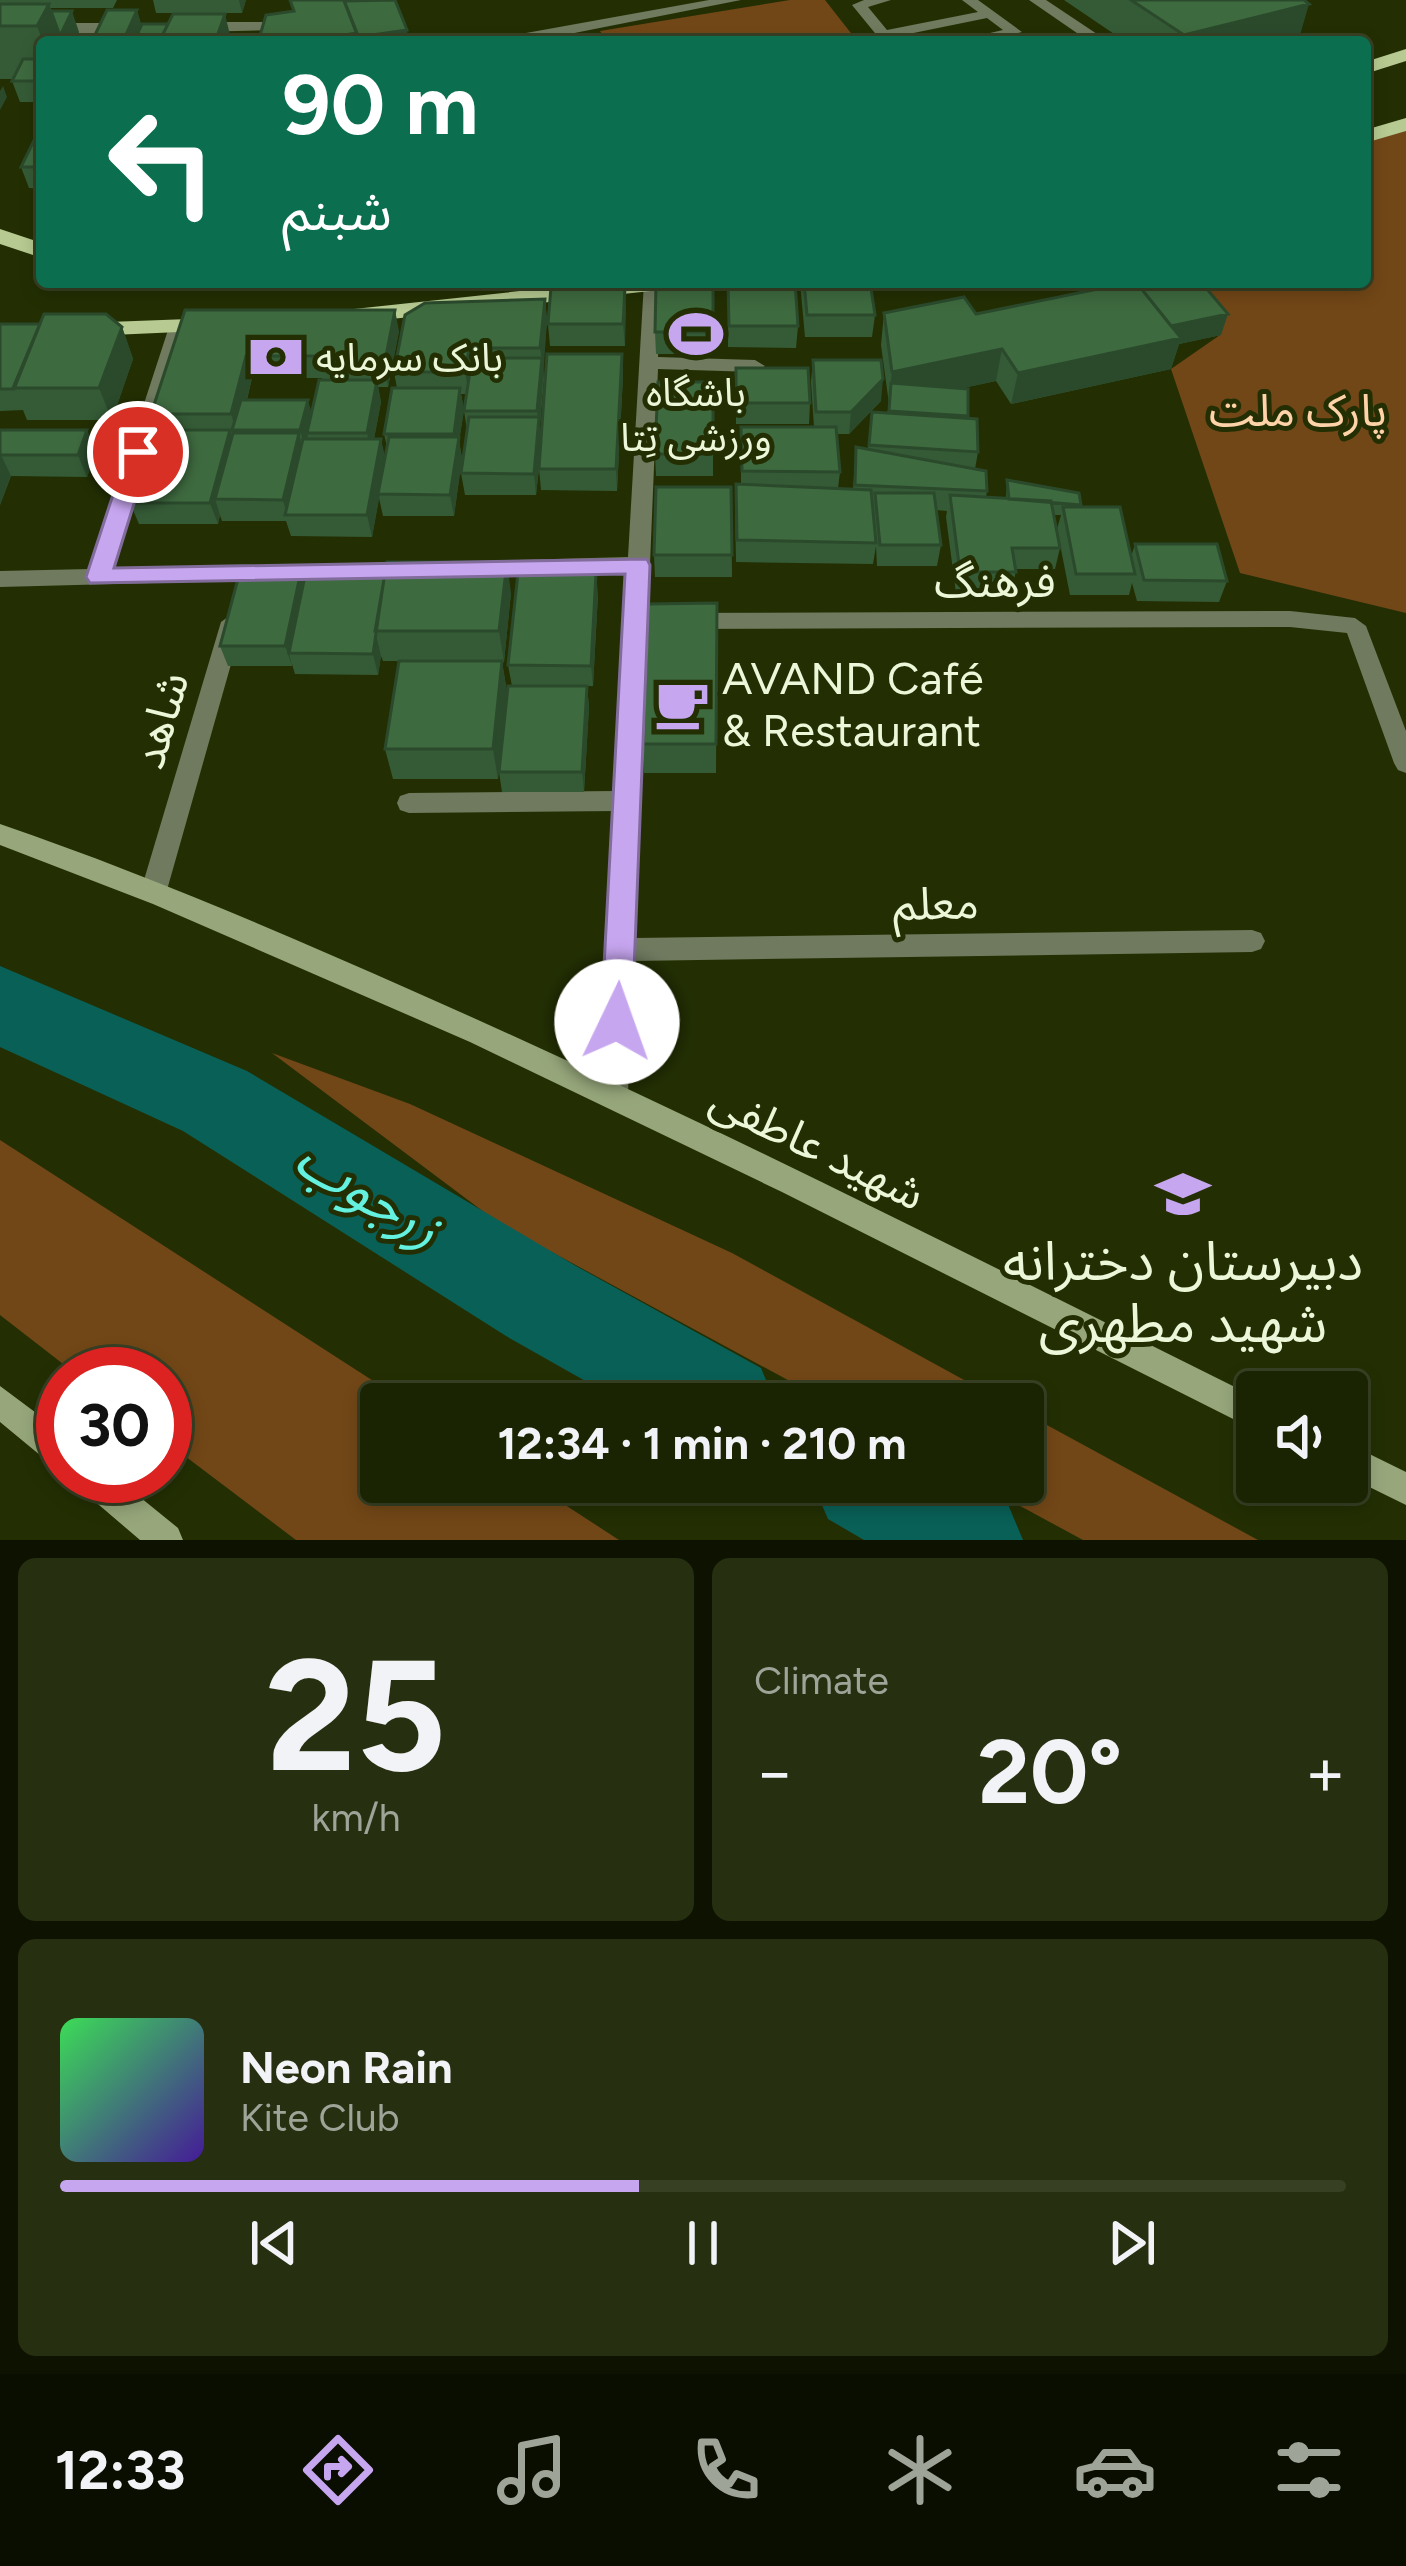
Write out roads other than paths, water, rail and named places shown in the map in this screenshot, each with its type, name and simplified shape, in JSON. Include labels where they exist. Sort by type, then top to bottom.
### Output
[{"type":"main road","points":[[1371,66],[1406,55]]},
{"type":"main road","points":[[1371,134],[1406,124]]},
{"type":"main road","points":[[0,236],[36,249]]},
{"type":"main road","points":[[328,318],[613,288]]},
{"type":"main road","points":[[0,333],[241,323]]},
{"type":"main road","name":"شهید عاطفی","points":[[0,834],[154,890],[614,1094],[1236,1405]]},
{"type":"main road","points":[[0,1402],[36,1432]]},
{"type":"main road","points":[[1368,1470],[1406,1489]]},
{"type":"main road","points":[[121,1503],[166,1540]]},
{"type":"street","points":[[537,36],[734,0]]},
{"type":"street","points":[[1036,0],[1092,36]]},
{"type":"street","points":[[0,28],[158,27]]},
{"type":"street","points":[[181,27],[271,27]]},
{"type":"street","points":[[614,1094],[648,364],[659,288]]},
{"type":"street","points":[[98,577],[178,327]]},
{"type":"street","points":[[648,364],[755,366]]},
{"type":"street","points":[[0,579],[638,565]]},
{"type":"street","name":"شاهد","points":[[154,890],[246,574]]},
{"type":"street","name":"فرهنگ","points":[[636,621],[1290,619],[1355,626],[1406,763]]},
{"type":"street","points":[[409,802],[627,801]]},
{"type":"street","name":"معلم","points":[[620,950],[1252,941]]},
{"type":"lane","points":[[879,36],[859,4],[884,0]]},
{"type":"lane","points":[[969,0],[1015,32],[992,36]]},
{"type":"lane","points":[[889,36],[989,14]]},
{"type":"waterway","name":"زرجوب","points":[[0,1005],[215,1101],[541,1301],[687,1383]]},
{"type":"waterway","name":"زرجوب","points":[[903,1503],[969,1540]]},
{"type":"place","name":"باشگاه ورزشی تِتا","points":[[696,334]]},
{"type":"place","name":"بانک سرمایه","points":[[276,357]]},
{"type":"place","name":"AVAND Café & Restaurant","points":[[682,704]]},
{"type":"place","name":"دبیرستان دخترانه شهید مطهری","points":[[1183,1194]]},
{"type":"park label","name":"پارک ملت","points":[[1298,410]]}]
